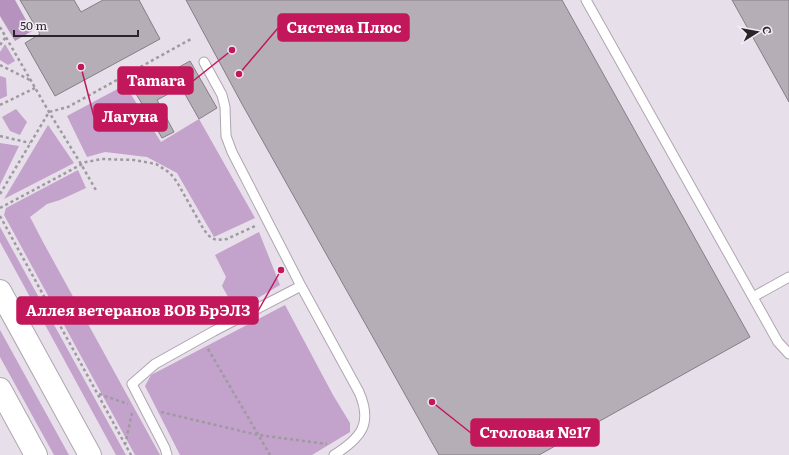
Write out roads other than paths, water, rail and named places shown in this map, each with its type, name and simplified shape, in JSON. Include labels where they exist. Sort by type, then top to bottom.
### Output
[{"type":"main road","points":[[0,290],[90,455]]},
{"type":"main road","points":[[0,389],[36,455]]},
{"type":"lane","points":[[586,0],[778,342],[789,354]]},
{"type":"lane","points":[[204,62],[222,95],[225,107],[226,136],[232,152],[301,286],[363,401],[365,419],[364,428],[359,436],[347,447],[334,455]]},
{"type":"lane","points":[[753,298],[789,277]]},
{"type":"lane","points":[[167,455],[165,448],[132,384],[151,367],[171,355],[301,286]]},
{"type":"place","name":"Tamara","points":[[232,50]]},
{"type":"place","name":"Лагуна","points":[[81,67]]},
{"type":"place","name":"Система Плюс","points":[[239,74]]},
{"type":"place","name":"Аллея ветеранов ВОВ БрЭЛЗ","points":[[281,270]]},
{"type":"place","name":"Столовая №17","points":[[432,402]]}]
